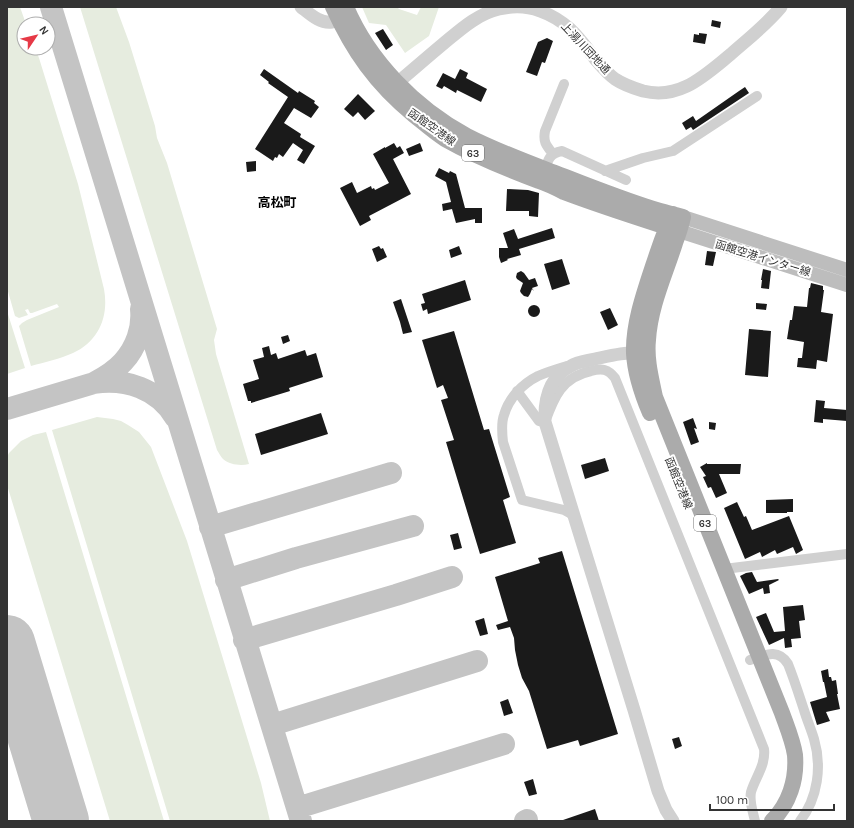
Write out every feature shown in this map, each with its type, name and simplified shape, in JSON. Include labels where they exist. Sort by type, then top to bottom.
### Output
[{"type":"main road","name":"函館空港線","points":[[346,7],[368,47],[384,68],[402,106],[445,138],[502,167],[543,175],[565,192],[675,222],[644,295],[636,327],[641,353],[649,370],[654,397],[724,569],[782,740],[785,757],[782,787],[775,801],[759,821]]},
{"type":"main road","name":"函館空港線","points":[[333,15],[343,27],[359,56],[371,73],[392,87]]},
{"type":"main road","name":"函館空港インター線","points":[[675,222],[847,270]]},
{"type":"main road","name":"函館空港インター線","points":[[675,222],[847,285]]},
{"type":"main road","name":"函館空港線","points":[[641,353],[636,373],[644,399],[755,658],[782,713],[791,737],[795,755],[792,788],[784,807],[772,821]]},
{"type":"street","points":[[301,7],[325,23],[333,15]]},
{"type":"street","name":"上湯川団地通","points":[[392,87],[457,32],[476,19],[499,9],[508,7],[524,7],[544,12],[563,22],[614,79],[630,87],[646,92],[673,92],[702,78],[754,35],[781,7]]},
{"type":"street","points":[[553,154],[546,145],[544,138],[545,131],[564,84]]},
{"type":"street","points":[[605,171],[643,158],[673,152],[757,96]]},
{"type":"street","points":[[543,175],[550,157],[556,152],[562,151],[626,180]]},
{"type":"street","points":[[573,516],[564,510],[522,500],[503,442],[502,424],[504,415],[517,391],[536,377],[571,365],[610,355],[641,353]]},
{"type":"street","points":[[571,365],[556,378],[548,390],[544,409],[545,422],[658,791],[666,810],[673,821]]},
{"type":"street","points":[[545,422],[557,394],[571,378],[588,371],[602,369],[607,370],[615,378],[764,750],[764,761],[751,792],[750,800],[755,821]]},
{"type":"street","points":[[517,391],[539,421],[545,422]]},
{"type":"street","points":[[724,569],[847,554]]},
{"type":"street","points":[[755,658],[768,654],[774,654],[780,655],[785,659],[814,740],[817,758],[816,786],[810,804],[800,821]]},
{"type":"shaded area","points":[[7,7],[20,7],[23,16],[16,16],[16,56],[38,56],[39,58],[78,184],[104,289],[105,309],[100,327],[90,342],[82,348],[58,359],[31,366],[19,326],[27,320],[59,307],[57,304],[32,313],[30,313],[28,309],[25,310],[28,315],[19,318],[15,316],[7,288]]},
{"type":"shaded area","points":[[80,7],[116,7],[129,42],[155,126],[157,138],[167,163],[217,329],[214,340],[216,354],[249,464],[239,465],[229,463],[223,459],[217,450]]},
{"type":"shaded area","points":[[362,7],[397,7],[417,15],[421,7],[439,7],[429,36],[405,53],[386,25],[369,23]]},
{"type":"shaded area","points":[[7,311],[25,368],[7,374]]},
{"type":"shaded area","points":[[97,417],[121,421],[139,432],[151,447],[187,541],[261,783],[270,821],[170,821],[52,430]]},
{"type":"shaded area","points":[[46,432],[164,821],[110,821],[7,485],[7,457],[9,453],[21,441],[33,435]]},
{"type":"building","points":[[712,20],[721,22],[720,28],[711,26]]},
{"type":"building","points":[[383,29],[393,45],[386,50],[375,33]]},
{"type":"building","points":[[699,33],[707,34],[705,44],[693,42],[694,34],[699,35]]},
{"type":"building","points":[[547,38],[553,41],[545,63],[542,62],[537,76],[526,72],[538,42]]},
{"type":"building","points":[[264,69],[298,93],[299,91],[315,101],[314,103],[319,107],[311,118],[294,108],[284,123],[301,134],[300,137],[315,146],[304,164],[297,160],[303,150],[293,143],[283,157],[279,154],[273,161],[255,149],[288,97],[268,83],[269,82],[260,75]]},
{"type":"building","points":[[460,69],[468,73],[466,78],[487,89],[481,102],[457,90],[456,93],[444,86],[442,89],[436,86],[443,73],[455,79]]},
{"type":"building","points":[[745,87],[749,93],[693,130],[691,127],[686,130],[682,123],[693,116],[696,121]]},
{"type":"building","points":[[358,94],[375,111],[365,120],[358,112],[353,117],[344,109]]},
{"type":"building","points":[[394,143],[397,148],[400,146],[404,153],[393,159],[411,194],[369,216],[371,220],[360,226],[340,188],[352,182],[357,193],[371,186],[372,189],[374,188],[375,190],[389,183],[373,154]]},
{"type":"building","points":[[420,143],[423,151],[409,156],[406,149]]},
{"type":"building","points":[[256,161],[256,171],[247,172],[246,162]]},
{"type":"building","points":[[439,168],[449,173],[450,171],[456,174],[465,208],[482,208],[482,223],[475,223],[475,219],[456,223],[452,209],[443,211],[442,204],[451,202],[446,182],[435,176]]},
{"type":"building","points":[[507,189],[528,190],[539,193],[538,217],[529,216],[529,211],[506,211]]},
{"type":"building","points":[[552,228],[555,238],[519,249],[521,255],[507,259],[508,260],[501,263],[499,248],[508,248],[503,233],[514,229],[518,239]]},
{"type":"building","points":[[379,246],[381,249],[383,248],[387,257],[377,262],[372,249]]},
{"type":"building","points":[[459,246],[462,254],[451,258],[449,250]]},
{"type":"building","points":[[707,251],[716,252],[713,266],[705,265]]},
{"type":"building","points":[[562,259],[570,284],[552,290],[544,264]]},
{"type":"building","points":[[763,269],[771,271],[769,289],[761,288]]},
{"type":"building","points":[[521,271],[529,280],[535,278],[538,286],[532,288],[534,291],[532,289],[528,297],[521,293],[520,291],[523,283],[516,277],[517,273]]},
{"type":"building","points":[[465,280],[471,300],[428,314],[427,309],[423,311],[421,304],[425,303],[422,294]]},
{"type":"building","points":[[811,283],[823,286],[824,290],[821,312],[833,314],[827,362],[817,360],[816,369],[797,367],[798,358],[802,358],[804,342],[787,339],[794,306],[807,307]]},
{"type":"building","points":[[401,299],[412,332],[403,334],[393,302]]},
{"type":"building","points":[[756,303],[767,304],[766,310],[756,309]]},
{"type":"building","points":[[534,305],[538,307],[540,311],[538,315],[534,317],[530,315],[528,311],[530,307]]},
{"type":"building","points":[[610,308],[618,325],[608,330],[600,312]]},
{"type":"building","points":[[749,329],[771,331],[768,377],[745,375]]},
{"type":"building","points":[[454,331],[484,430],[489,429],[510,497],[503,500],[516,543],[480,554],[446,442],[454,440],[441,400],[448,398],[443,385],[437,388],[422,340]]},
{"type":"building","points":[[288,335],[290,341],[283,344],[281,337]]},
{"type":"building","points":[[269,346],[271,355],[276,353],[278,359],[305,350],[307,356],[316,353],[323,377],[289,388],[290,391],[251,403],[251,401],[248,401],[243,384],[259,379],[253,360],[264,357],[262,348]]},
{"type":"building","points":[[816,400],[825,401],[824,408],[847,410],[847,421],[823,419],[823,423],[814,422]]},
{"type":"building","points":[[321,413],[328,434],[261,455],[255,434]]},
{"type":"building","points":[[693,418],[697,429],[694,428],[699,442],[691,445],[683,422]]},
{"type":"building","points":[[709,422],[716,423],[715,430],[709,429]]},
{"type":"building","points":[[605,458],[609,471],[585,479],[581,465]]},
{"type":"building","points":[[707,463],[741,464],[740,474],[719,474],[727,493],[716,498],[711,487],[708,488],[703,477],[706,476],[700,467]]},
{"type":"building","points":[[793,499],[793,512],[766,513],[766,500]]},
{"type":"building","points":[[737,502],[744,517],[746,516],[752,530],[789,516],[803,550],[796,554],[793,547],[777,554],[775,550],[762,557],[760,552],[745,559],[724,508]]},
{"type":"building","points":[[458,533],[462,548],[454,550],[450,535]]},
{"type":"building","points":[[562,551],[618,734],[580,746],[578,740],[547,749],[529,691],[522,678],[518,665],[514,638],[510,627],[498,630],[496,625],[508,621],[495,577],[540,563],[538,558]]},
{"type":"building","points":[[752,572],[757,582],[779,580],[769,585],[770,593],[764,594],[763,588],[749,594],[740,576]]},
{"type":"building","points":[[803,605],[805,620],[799,621],[801,638],[791,639],[792,647],[785,648],[784,638],[769,645],[756,617],[766,613],[774,632],[785,631],[783,607]]},
{"type":"building","points":[[484,618],[488,634],[480,636],[475,621]]},
{"type":"building","points":[[828,669],[829,677],[831,677],[832,681],[836,680],[840,709],[826,712],[830,721],[817,725],[810,702],[827,697],[821,671]]},
{"type":"building","points":[[508,699],[513,713],[504,716],[500,702]]},
{"type":"building","points":[[679,737],[682,746],[675,749],[672,739]]},
{"type":"building","points":[[533,779],[537,794],[529,796],[524,782]]},
{"type":"building","points":[[595,809],[599,821],[563,821],[563,820]]},
{"type":"taxiway","points":[[51,7],[301,821]]},
{"type":"taxiway","points":[[94,383],[117,368],[132,350],[140,330],[141,309]]},
{"type":"taxiway","points":[[7,409],[94,383],[118,382],[140,388],[160,399],[175,417]]},
{"type":"taxiway","points":[[210,527],[391,473]]},
{"type":"taxiway","points":[[226,580],[296,558],[413,526]]},
{"type":"taxiway","points":[[244,640],[452,577]]},
{"type":"taxiway","points":[[272,725],[477,661]]},
{"type":"taxiway","points":[[297,808],[504,744]]},
{"type":"runway","points":[[7,643],[61,821]]},
{"type":"district","name":"高松町","points":[[277,202]]}]
